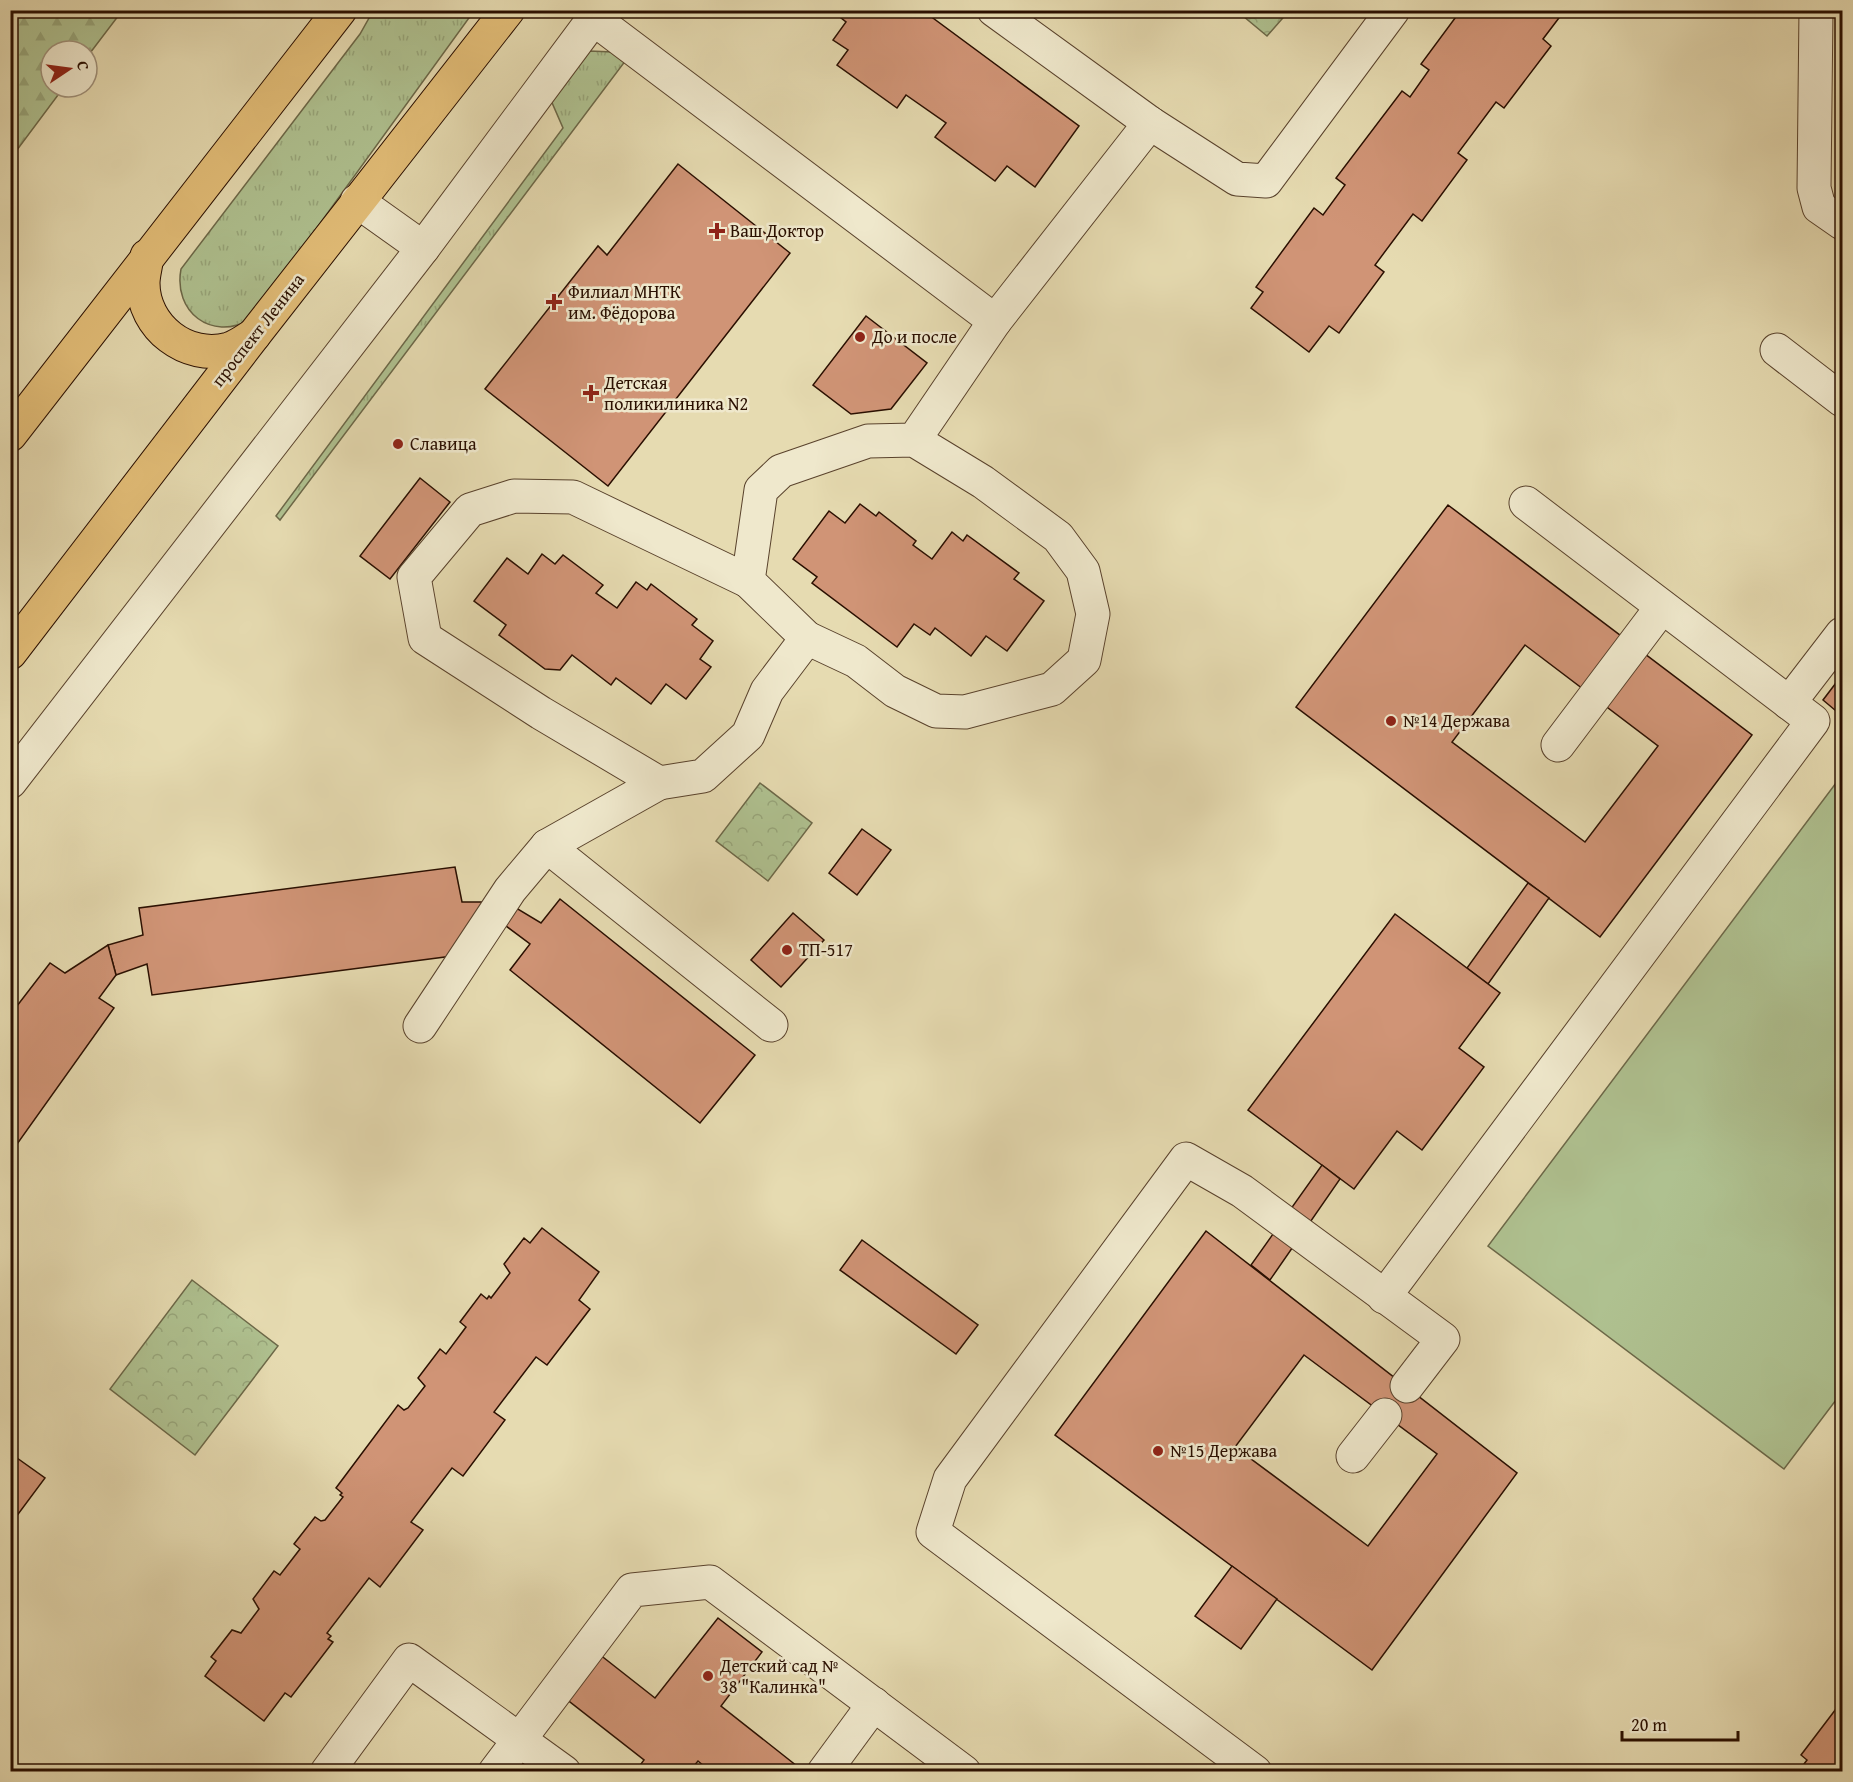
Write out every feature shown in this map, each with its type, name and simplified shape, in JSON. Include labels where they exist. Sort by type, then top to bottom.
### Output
[{"type":"main road","points":[[10,435],[340,10]]},
{"type":"main road","name":"проспект Ленина","points":[[10,653],[357,201],[508,10]]},
{"type":"main road","points":[[147,256],[143,284],[147,307],[158,326],[173,340],[190,348],[209,352],[231,348],[254,335]]},
{"type":"lane","points":[[994,10],[1150,123],[1237,179],[1266,181],[1393,10]]},
{"type":"lane","points":[[1816,10],[1814,188],[1819,207],[1842,223]]},
{"type":"lane","points":[[10,782],[423,248],[597,15],[995,321]]},
{"type":"lane","points":[[914,440],[995,321],[1150,123]]},
{"type":"lane","points":[[357,201],[423,248]]},
{"type":"lane","points":[[1777,350],[1842,400]]},
{"type":"lane","points":[[659,783],[541,713],[425,638],[414,577],[470,510],[514,496],[573,497],[748,581],[807,638],[856,661],[896,691],[936,711],[965,712],[1052,689],[1084,660],[1093,614],[1083,571],[1058,537],[983,482],[914,440],[868,441],[781,471],[761,490],[748,581]]},
{"type":"lane","points":[[1384,1297],[1813,722],[1526,502]]},
{"type":"lane","points":[[1558,745],[1662,607]]},
{"type":"lane","points":[[1789,703],[1842,634]]},
{"type":"lane","points":[[420,1026],[510,890],[548,846],[659,783],[703,776],[748,735],[767,691],[807,638]]},
{"type":"lane","points":[[548,846],[771,1025]]},
{"type":"lane","points":[[1255,1772],[933,1532],[950,1479],[1186,1159],[1242,1191],[1443,1339],[1407,1386]]},
{"type":"lane","points":[[1353,1456],[1385,1415]]},
{"type":"lane","points":[[495,1772],[632,1590],[710,1582],[964,1772]]},
{"type":"lane","points":[[327,1772],[409,1660],[564,1772]]},
{"type":"lane","points":[[824,1772],[874,1704]]},
{"type":"green space","points":[[11,10],[122,11],[99,41],[99,39],[39,39],[39,99],[55,99],[11,158]]},
{"type":"green space","points":[[373,11],[474,11],[250,320],[236,326],[222,327],[198,318],[189,310],[183,298],[180,284],[181,269],[360,34]]},
{"type":"green space","points":[[1237,11],[1289,11],[1267,36]]},
{"type":"green space","points":[[589,51],[613,52],[626,60],[280,520],[276,516],[563,128],[550,98]]},
{"type":"green space","points":[[1842,775],[1842,1392],[1784,1469],[1488,1246]]},
{"type":"green space","points":[[760,783],[812,823],[768,881],[716,841]]},
{"type":"green space","points":[[192,1280],[278,1346],[195,1455],[110,1389]]},
{"type":"building","points":[[831,10],[922,10],[1079,126],[1035,187],[1007,166],[995,181],[935,137],[946,123],[906,95],[897,108],[837,65],[848,50],[833,40],[846,22]]},
{"type":"building","points":[[1461,10],[1565,10],[1543,39],[1551,46],[1504,108],[1496,102],[1458,153],[1467,160],[1422,221],[1413,214],[1375,265],[1384,272],[1339,333],[1329,326],[1309,352],[1251,308],[1263,292],[1256,287],[1314,208],[1323,215],[1345,185],[1336,178],[1402,91],[1410,97],[1429,70],[1421,64]]},
{"type":"building","points":[[678,164],[790,253],[608,486],[485,389],[598,246],[607,255]]},
{"type":"building","points":[[866,316],[927,363],[891,409],[851,414],[813,385]]},
{"type":"building","points":[[420,478],[450,502],[390,579],[360,556]]},
{"type":"building","points":[[860,504],[876,516],[879,512],[916,541],[913,545],[932,559],[952,532],[963,541],[967,535],[1019,573],[1014,579],[1044,601],[1007,651],[986,636],[971,656],[935,628],[930,635],[914,624],[897,647],[812,583],[817,577],[793,559],[829,511],[845,523]]},
{"type":"building","name":"№14 Держава","points":[[1448,505],[1752,735],[1600,937],[1296,707]],"holes":[[[1525,645],[1658,746],[1585,842],[1452,742]]]},
{"type":"building","points":[[542,554],[555,564],[563,555],[603,585],[596,593],[617,608],[636,582],[647,590],[651,584],[697,619],[692,625],[713,641],[700,659],[711,667],[686,699],[666,684],[651,704],[616,678],[611,685],[572,655],[560,670],[545,669],[499,635],[506,625],[474,601],[507,558],[528,574]]},
{"type":"building","points":[[1842,675],[1842,716],[1823,700]]},
{"type":"building","points":[[862,829],[891,850],[857,895],[829,873]]},
{"type":"building","points":[[455,867],[462,902],[506,902],[468,954],[152,995],[147,964],[116,975],[108,945],[143,935],[139,908]]},
{"type":"building","points":[[1528,883],[1549,898],[1488,984],[1467,968]]},
{"type":"building","points":[[560,899],[755,1055],[700,1123],[510,970],[530,944],[498,920],[506,902],[541,923]]},
{"type":"building","name":"ТП-517","points":[[793,913],[824,940],[781,987],[751,960]]},
{"type":"building","points":[[1395,914],[1500,993],[1459,1048],[1484,1067],[1422,1150],[1397,1131],[1354,1189],[1248,1110]]},
{"type":"building","points":[[108,945],[116,975],[99,998],[114,1008],[10,1154],[10,1015],[50,963],[65,973]]},
{"type":"building","points":[[1322,1165],[1340,1179],[1270,1280],[1251,1265]]},
{"type":"building","points":[[542,1228],[599,1272],[579,1300],[590,1309],[547,1365],[536,1357],[494,1412],[505,1420],[463,1476],[452,1468],[411,1522],[423,1530],[380,1587],[369,1578],[327,1633],[331,1636],[328,1639],[333,1642],[291,1697],[285,1693],[264,1721],[205,1676],[216,1661],[211,1657],[232,1630],[241,1633],[259,1609],[253,1599],[274,1571],[280,1575],[300,1549],[294,1544],[315,1517],[321,1521],[325,1520],[343,1497],[336,1488],[398,1405],[404,1410],[408,1408],[425,1386],[418,1378],[440,1349],[446,1354],[466,1327],[460,1322],[481,1294],[487,1299],[489,1296],[491,1298],[510,1273],[504,1264],[524,1238],[530,1243]]},
{"type":"building","name":"№15 Держава","points":[[1206,1231],[1517,1473],[1372,1670],[1055,1435]],"holes":[[[1304,1355],[1437,1454],[1368,1546],[1235,1447]]]},
{"type":"building","points":[[862,1240],[978,1325],[956,1354],[840,1270]]},
{"type":"building","points":[[10,1453],[45,1478],[10,1525]]},
{"type":"building","points":[[1232,1566],[1277,1599],[1241,1649],[1195,1616]]},
{"type":"building","name":"Детский сад № 38 \"Калинка\"","points":[[718,1618],[762,1652],[721,1706],[802,1770],[711,1772],[698,1761],[689,1772],[635,1772],[644,1760],[565,1698],[599,1654],[655,1698]]},
{"type":"building","points":[[1842,1701],[1842,1772],[1798,1772],[1807,1760],[1801,1755]]},
{"type":"place","name":"Ваш Доктор","points":[[717,231]]},
{"type":"place","name":"Филиал МНТК им. Фёдорова","points":[[554,302]]},
{"type":"place","name":"До и после","points":[[860,337]]},
{"type":"place","name":"Детская поликилиника N2","points":[[591,393]]},
{"type":"place","name":"Славица","points":[[398,444]]},
{"type":"place","name":"№14 Держава","points":[[1391,721]]},
{"type":"place","name":"ТП-517","points":[[787,950]]},
{"type":"place","name":"№15 Держава","points":[[1158,1451]]},
{"type":"place","name":"Детский сад № 38 \"Калинка\"","points":[[708,1676]]}]
